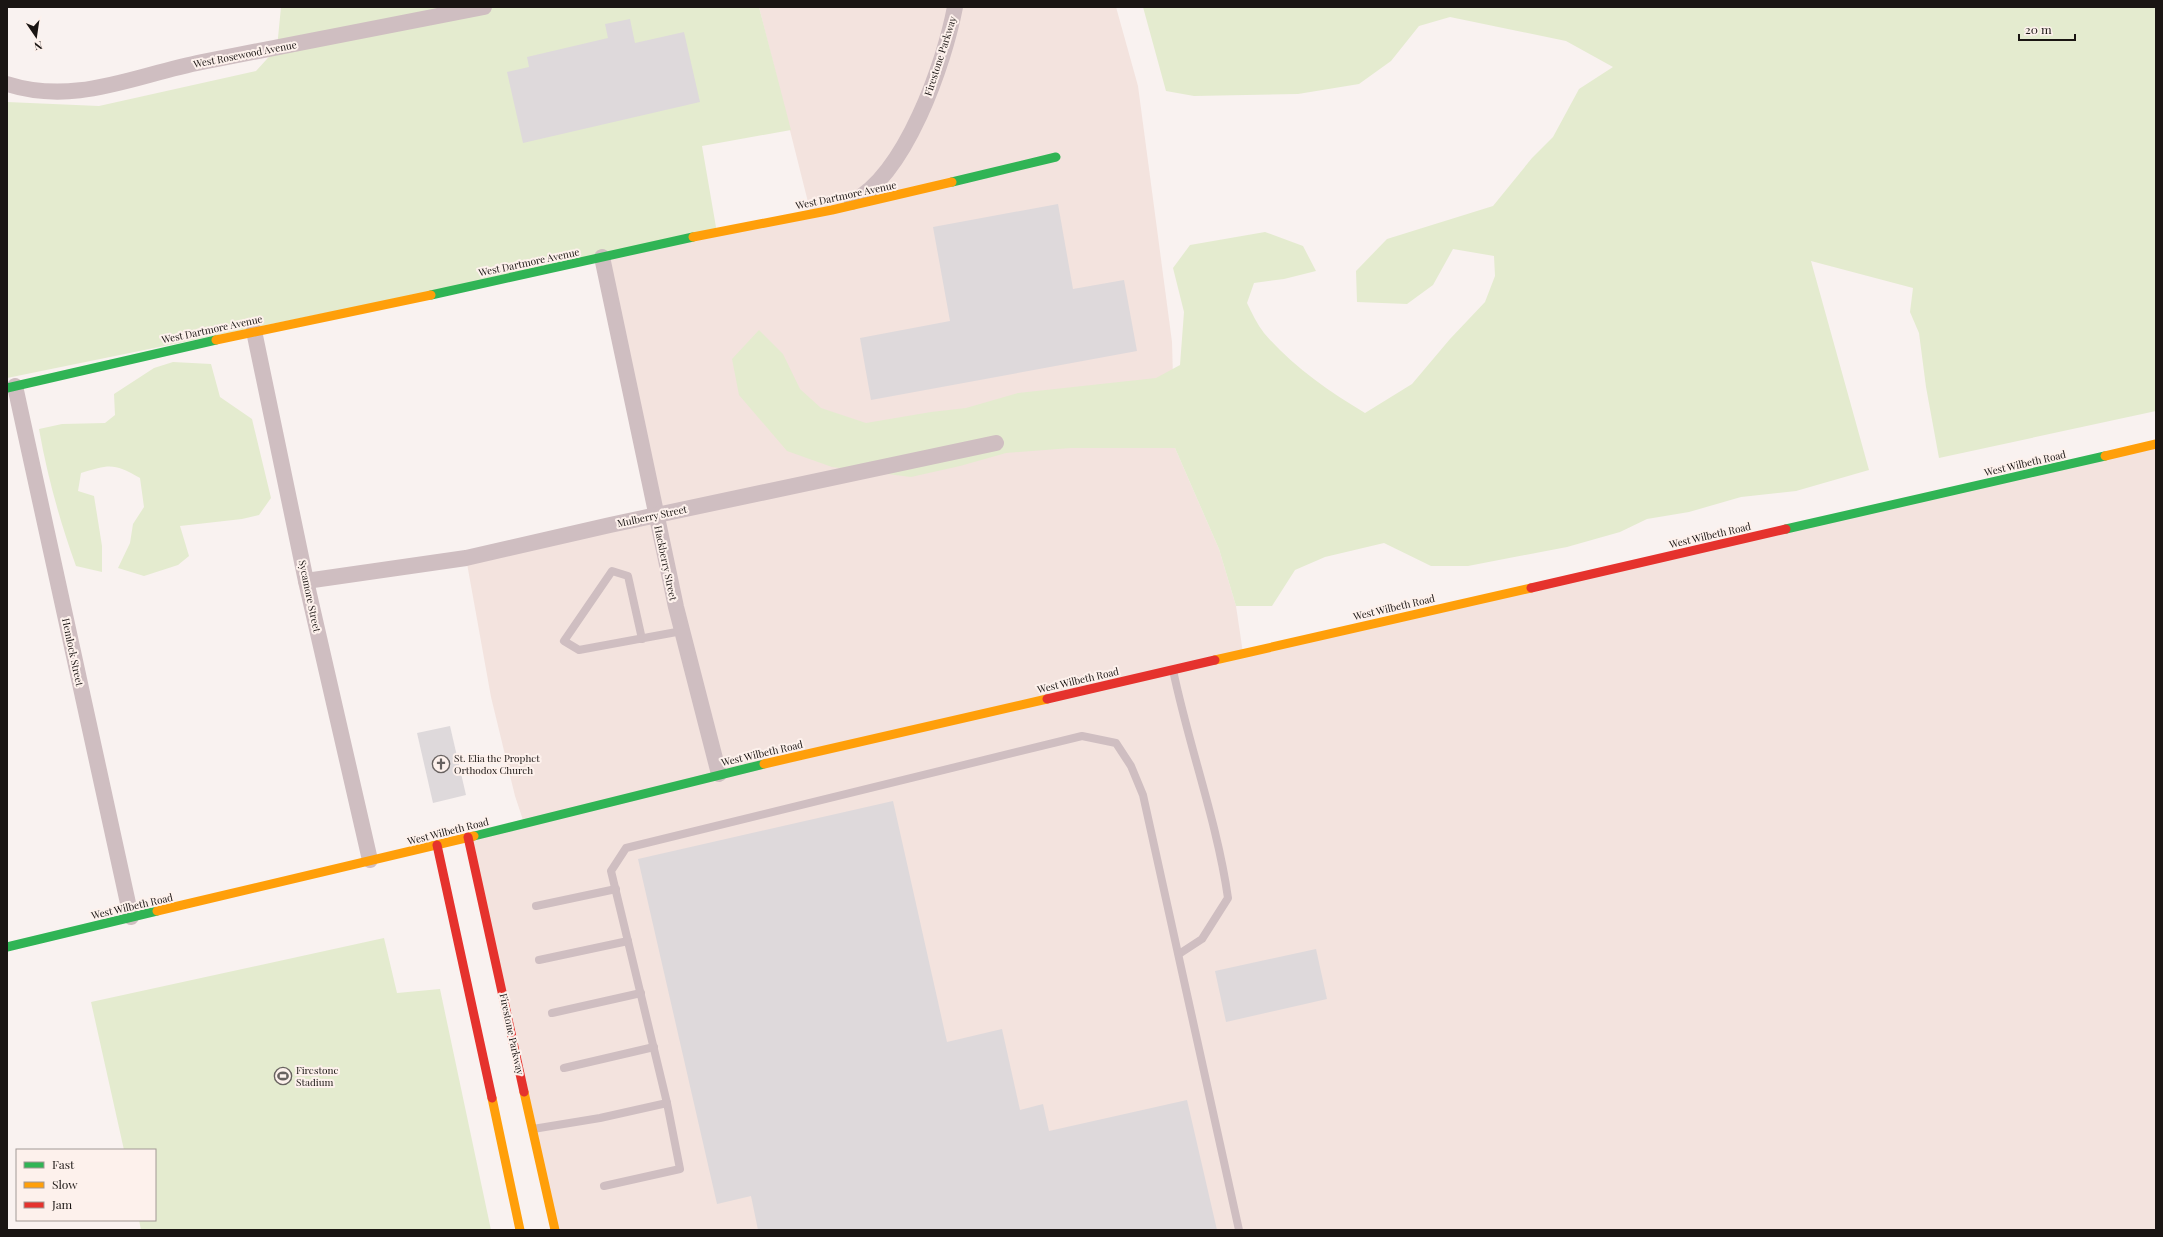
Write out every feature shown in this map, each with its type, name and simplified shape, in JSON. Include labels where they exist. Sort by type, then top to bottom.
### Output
[{"type":"main road","name":"West Dartmore Avenue","points":[[11,387],[254,331],[416,298],[666,242],[832,210],[1056,158]]},
{"type":"main road","name":"West Wilbeth Road","points":[[7,947],[437,845],[718,774],[2156,444]]},
{"type":"main road","name":"Firestone Parkway","points":[[468,837],[555,1230]]},
{"type":"main road","points":[[437,845],[520,1230]]},
{"type":"street","name":"West Rosewood Avenue","points":[[7,84],[43,92],[69,92],[107,86],[195,64],[484,7]]},
{"type":"street","name":"Firestone Parkway","points":[[832,210],[857,199],[870,190],[892,165],[919,117],[933,82],[955,7]]},
{"type":"street","name":"Hackberry Street","points":[[602,257],[682,631],[718,774]]},
{"type":"street","name":"Sycamore Street","points":[[254,331],[306,581],[370,860]]},
{"type":"street","name":"Hemlock Street","points":[[11,387],[131,917]]},
{"type":"street","name":"Mulberry Street","points":[[306,581],[466,558],[656,515],[996,443]]},
{"type":"lane","points":[[642,638],[628,576],[612,572],[564,641],[580,650],[682,631]]},
{"type":"lane","points":[[1173,670],[1181,708],[1222,859],[1228,898],[1202,939],[1178,954]]},
{"type":"lane","points":[[604,1186],[680,1169],[667,1103],[611,871],[626,848],[1082,736],[1116,743],[1132,766],[1144,795],[1239,1230]]},
{"type":"lane","points":[[536,906],[616,889]]},
{"type":"lane","points":[[539,960],[628,941]]},
{"type":"lane","points":[[552,1013],[641,993]]},
{"type":"lane","points":[[564,1068],[654,1047]]},
{"type":"lane","points":[[533,1129],[600,1118],[667,1103]]},
{"type":"shaded area","points":[[759,7],[1116,7],[1138,86],[1172,342],[1175,448],[1219,549],[1236,606],[1243,653],[524,823],[515,796],[491,697],[466,558],[656,515],[602,257],[811,214]]},
{"type":"shaded area","points":[[2156,444],[2156,1230],[555,1230],[468,837]]},
{"type":"green space","points":[[281,7],[759,7],[791,130],[702,146],[717,233],[7,378],[7,102],[99,106],[256,71],[277,48]]},
{"type":"green space","points":[[1143,7],[2156,7],[2156,411],[1939,458],[1926,387],[1919,333],[1910,312],[1913,288],[1811,261],[1869,470],[1796,491],[1741,497],[1689,512],[1647,519],[1620,532],[1567,547],[1468,566],[1431,566],[1384,543],[1325,557],[1295,570],[1272,606],[1236,606],[1219,549],[1175,448],[1071,448],[1006,453],[960,466],[911,477],[832,467],[787,451],[739,395],[732,359],[759,330],[783,354],[800,389],[821,408],[866,423],[931,412],[966,408],[1018,393],[1156,378],[1180,365],[1184,312],[1173,268],[1190,245],[1265,232],[1303,246],[1316,271],[1284,279],[1254,283],[1247,303],[1259,326],[1275,345],[1298,367],[1337,396],[1365,413],[1412,384],[1450,339],[1485,302],[1495,276],[1494,256],[1453,249],[1433,285],[1407,304],[1357,302],[1356,271],[1387,239],[1493,206],[1532,158],[1553,137],[1579,89],[1613,67],[1566,41],[1450,17],[1419,26],[1391,61],[1359,84],[1298,94],[1194,96],[1166,91]]},
{"type":"green space","points":[[173,362],[211,364],[220,397],[252,419],[271,498],[259,515],[242,519],[180,526],[189,556],[178,565],[144,576],[118,568],[130,543],[133,524],[144,507],[140,478],[118,467],[112,466],[81,473],[78,491],[94,496],[102,546],[102,572],[76,566],[54,498],[39,429],[62,424],[105,423],[115,415],[114,394],[154,368]]},
{"type":"green space","name":"Firestone Stadium","points":[[384,938],[397,993],[440,989],[491,1230],[141,1230],[139,1221],[156,1221],[156,1149],[124,1149],[91,1002]]},
{"type":"building","points":[[630,19],[635,43],[684,32],[700,102],[523,143],[507,72],[529,67],[527,57],[608,38],[605,24]]},
{"type":"building","points":[[1058,204],[1073,289],[1124,280],[1137,351],[871,400],[860,338],[950,321],[933,227]]},
{"type":"building","name":"St. Elia the Prophet Orthodox Church","points":[[450,726],[466,795],[433,803],[417,733]]},
{"type":"building","points":[[893,801],[947,1042],[1002,1029],[1020,1110],[1043,1104],[1049,1131],[1187,1100],[1217,1230],[758,1230],[751,1196],[717,1204],[638,859]]},
{"type":"building","points":[[1316,949],[1327,999],[1226,1022],[1215,971]]},
{"type":"traffic: fast","points":[[952,182],[1056,157]]},
{"type":"traffic: fast","points":[[431,295],[693,237]]},
{"type":"traffic: fast","points":[[7,388],[216,340]]},
{"type":"traffic: fast","points":[[1786,529],[2105,456]]},
{"type":"traffic: fast","points":[[474,836],[764,764]]},
{"type":"traffic: fast","points":[[7,947],[157,911]]},
{"type":"traffic: slow","points":[[693,237],[832,210],[952,182]]},
{"type":"traffic: slow","points":[[216,340],[431,295]]},
{"type":"traffic: slow","points":[[2105,456],[2156,444]]},
{"type":"traffic: slow","points":[[1215,660],[1531,588]]},
{"type":"traffic: slow","points":[[764,764],[1047,699]]},
{"type":"traffic: slow","points":[[157,911],[474,836]]},
{"type":"traffic: slow","points":[[524,1092],[555,1230]]},
{"type":"traffic: slow","points":[[492,1098],[520,1230]]},
{"type":"traffic: jam","points":[[1531,588],[1786,529]]},
{"type":"traffic: jam","points":[[1047,699],[1215,660]]},
{"type":"traffic: jam","points":[[468,837],[524,1092]]},
{"type":"traffic: jam","points":[[437,845],[492,1098]]},
{"type":"place","name":"St. Elia the Prophet Orthodox Church","points":[[441,764]]},
{"type":"place","name":"Firestone Stadium","points":[[283,1076]]}]
